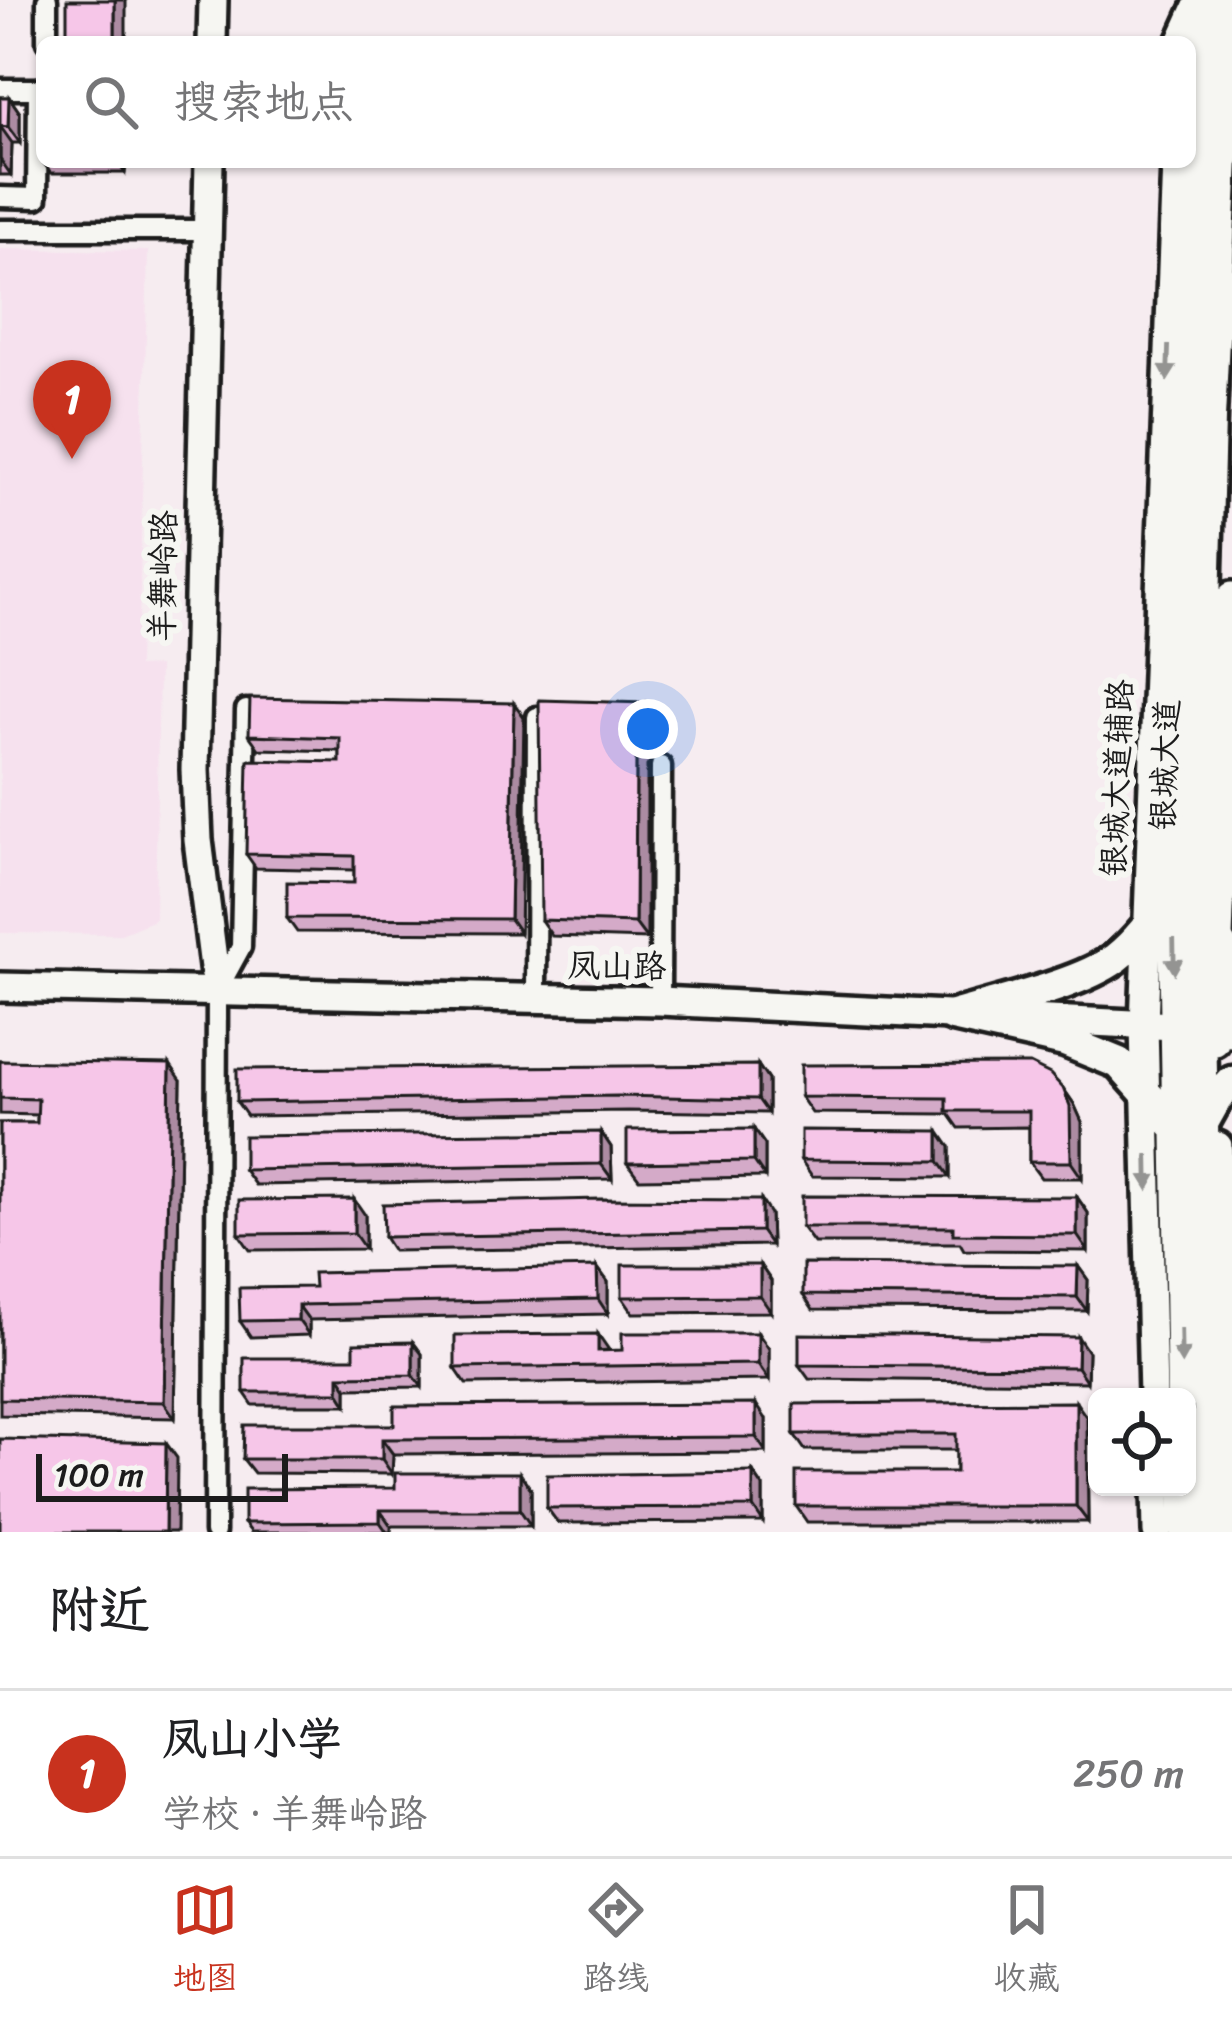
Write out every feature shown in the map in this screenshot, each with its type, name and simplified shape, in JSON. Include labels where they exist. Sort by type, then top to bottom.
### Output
[{"type":"main road","name":"银城大道","points":[[1202,0],[1186,900],[1193,1029],[1207,1108],[1211,1532]]},
{"type":"main road","name":"银城大道","points":[[1186,900],[1232,0]]},
{"type":"main road","points":[[953,1016],[1054,986],[1114,959],[1147,927],[1186,900],[1225,953]]},
{"type":"main road","points":[[953,1016],[1065,1040],[1119,1063],[1146,1095],[1207,1108]]},
{"type":"main road","name":"银城大道","points":[[1183,1388],[1207,1108]]},
{"type":"main road","points":[[1184,1496],[1184,1532]]},
{"type":"street","points":[[47,0],[47,36]]},
{"type":"street","points":[[212,36],[213,0]]},
{"type":"street","points":[[1183,36],[1202,0]]},
{"type":"street","points":[[0,89],[36,89]]},
{"type":"street","points":[[0,197],[37,198],[38,168]]},
{"type":"street","name":"羊舞岭路","points":[[209,168],[195,770],[198,840],[217,991]]},
{"type":"street","name":"银城大道辅路","points":[[1175,168],[1147,927],[1193,1029]]},
{"type":"street","points":[[0,230],[208,230]]},
{"type":"street","name":"银城大道辅路","points":[[1153,1388],[1146,1095],[1193,1029],[1225,953],[1232,596]]},
{"type":"street","points":[[215,1532],[217,991],[241,947],[246,710]]},
{"type":"street","points":[[536,1001],[537,717]]},
{"type":"street","points":[[660,1001],[661,766]]},
{"type":"street","name":"凤山路","points":[[0,987],[660,1001],[1193,1029]]},
{"type":"street","points":[[1207,1108],[1229,1532]]},
{"type":"street","points":[[1156,1496],[1157,1532]]},
{"type":"shaded area","points":[[0,249],[148,251],[138,667],[159,666],[155,920],[121,934],[0,933]]},
{"type":"building","points":[[67,0],[115,0],[115,36],[67,36]]},
{"type":"building","points":[[0,97],[9,97],[8,127],[0,126]]},
{"type":"building","points":[[250,698],[514,703],[510,919],[287,918],[287,882],[354,883],[354,856],[246,854],[248,760],[340,762],[340,738],[249,735]]},
{"type":"building","points":[[539,700],[646,703],[645,738],[636,750],[635,923],[541,920]]},
{"type":"building","points":[[0,1061],[170,1064],[164,1402],[0,1399],[0,1123],[37,1123],[38,1099],[0,1098]]},
{"type":"building","points":[[1030,1064],[1050,1074],[1063,1088],[1070,1106],[1071,1162],[1029,1162],[1029,1111],[947,1111],[947,1098],[801,1097],[801,1065]]},
{"type":"building","points":[[758,1065],[758,1099],[618,1096],[237,1102],[237,1069]]},
{"type":"building","points":[[754,1129],[754,1161],[627,1163],[627,1130]]},
{"type":"building","points":[[801,1130],[939,1131],[939,1161],[801,1160]]},
{"type":"building","points":[[601,1132],[601,1164],[244,1170],[244,1136]]},
{"type":"building","points":[[802,1196],[1077,1197],[1077,1235],[953,1234],[953,1227],[802,1227]]},
{"type":"building","points":[[354,1199],[354,1233],[239,1234],[239,1200]]},
{"type":"building","points":[[761,1200],[761,1231],[384,1237],[383,1204]]},
{"type":"building","points":[[803,1264],[1078,1266],[1077,1297],[803,1295]]},
{"type":"building","points":[[622,1265],[760,1265],[760,1296],[622,1297]]},
{"type":"building","points":[[597,1267],[598,1299],[298,1305],[298,1320],[240,1321],[239,1288],[314,1287],[313,1273]]},
{"type":"building","points":[[622,1333],[758,1333],[758,1364],[455,1368],[455,1335],[598,1334],[598,1351],[622,1350]]},
{"type":"building","points":[[799,1334],[1078,1337],[1077,1367],[799,1365]]},
{"type":"building","points":[[413,1342],[413,1375],[339,1376],[339,1392],[244,1392],[244,1358],[354,1358],[354,1343]]},
{"type":"building","points":[[1076,1402],[1076,1506],[796,1506],[796,1472],[956,1472],[956,1434],[794,1434],[794,1404]]},
{"type":"building","points":[[756,1404],[756,1437],[382,1439],[382,1459],[243,1459],[244,1425],[394,1425],[394,1406]]},
{"type":"building","points":[[0,1439],[166,1443],[165,1532],[0,1532]]},
{"type":"building","points":[[753,1472],[753,1507],[547,1508],[547,1475]]},
{"type":"building","points":[[395,1473],[520,1473],[520,1510],[380,1510],[380,1522],[244,1523],[244,1489],[395,1488]]},
{"type":"place","name":"凤山小学","points":[[72,459]]}]
